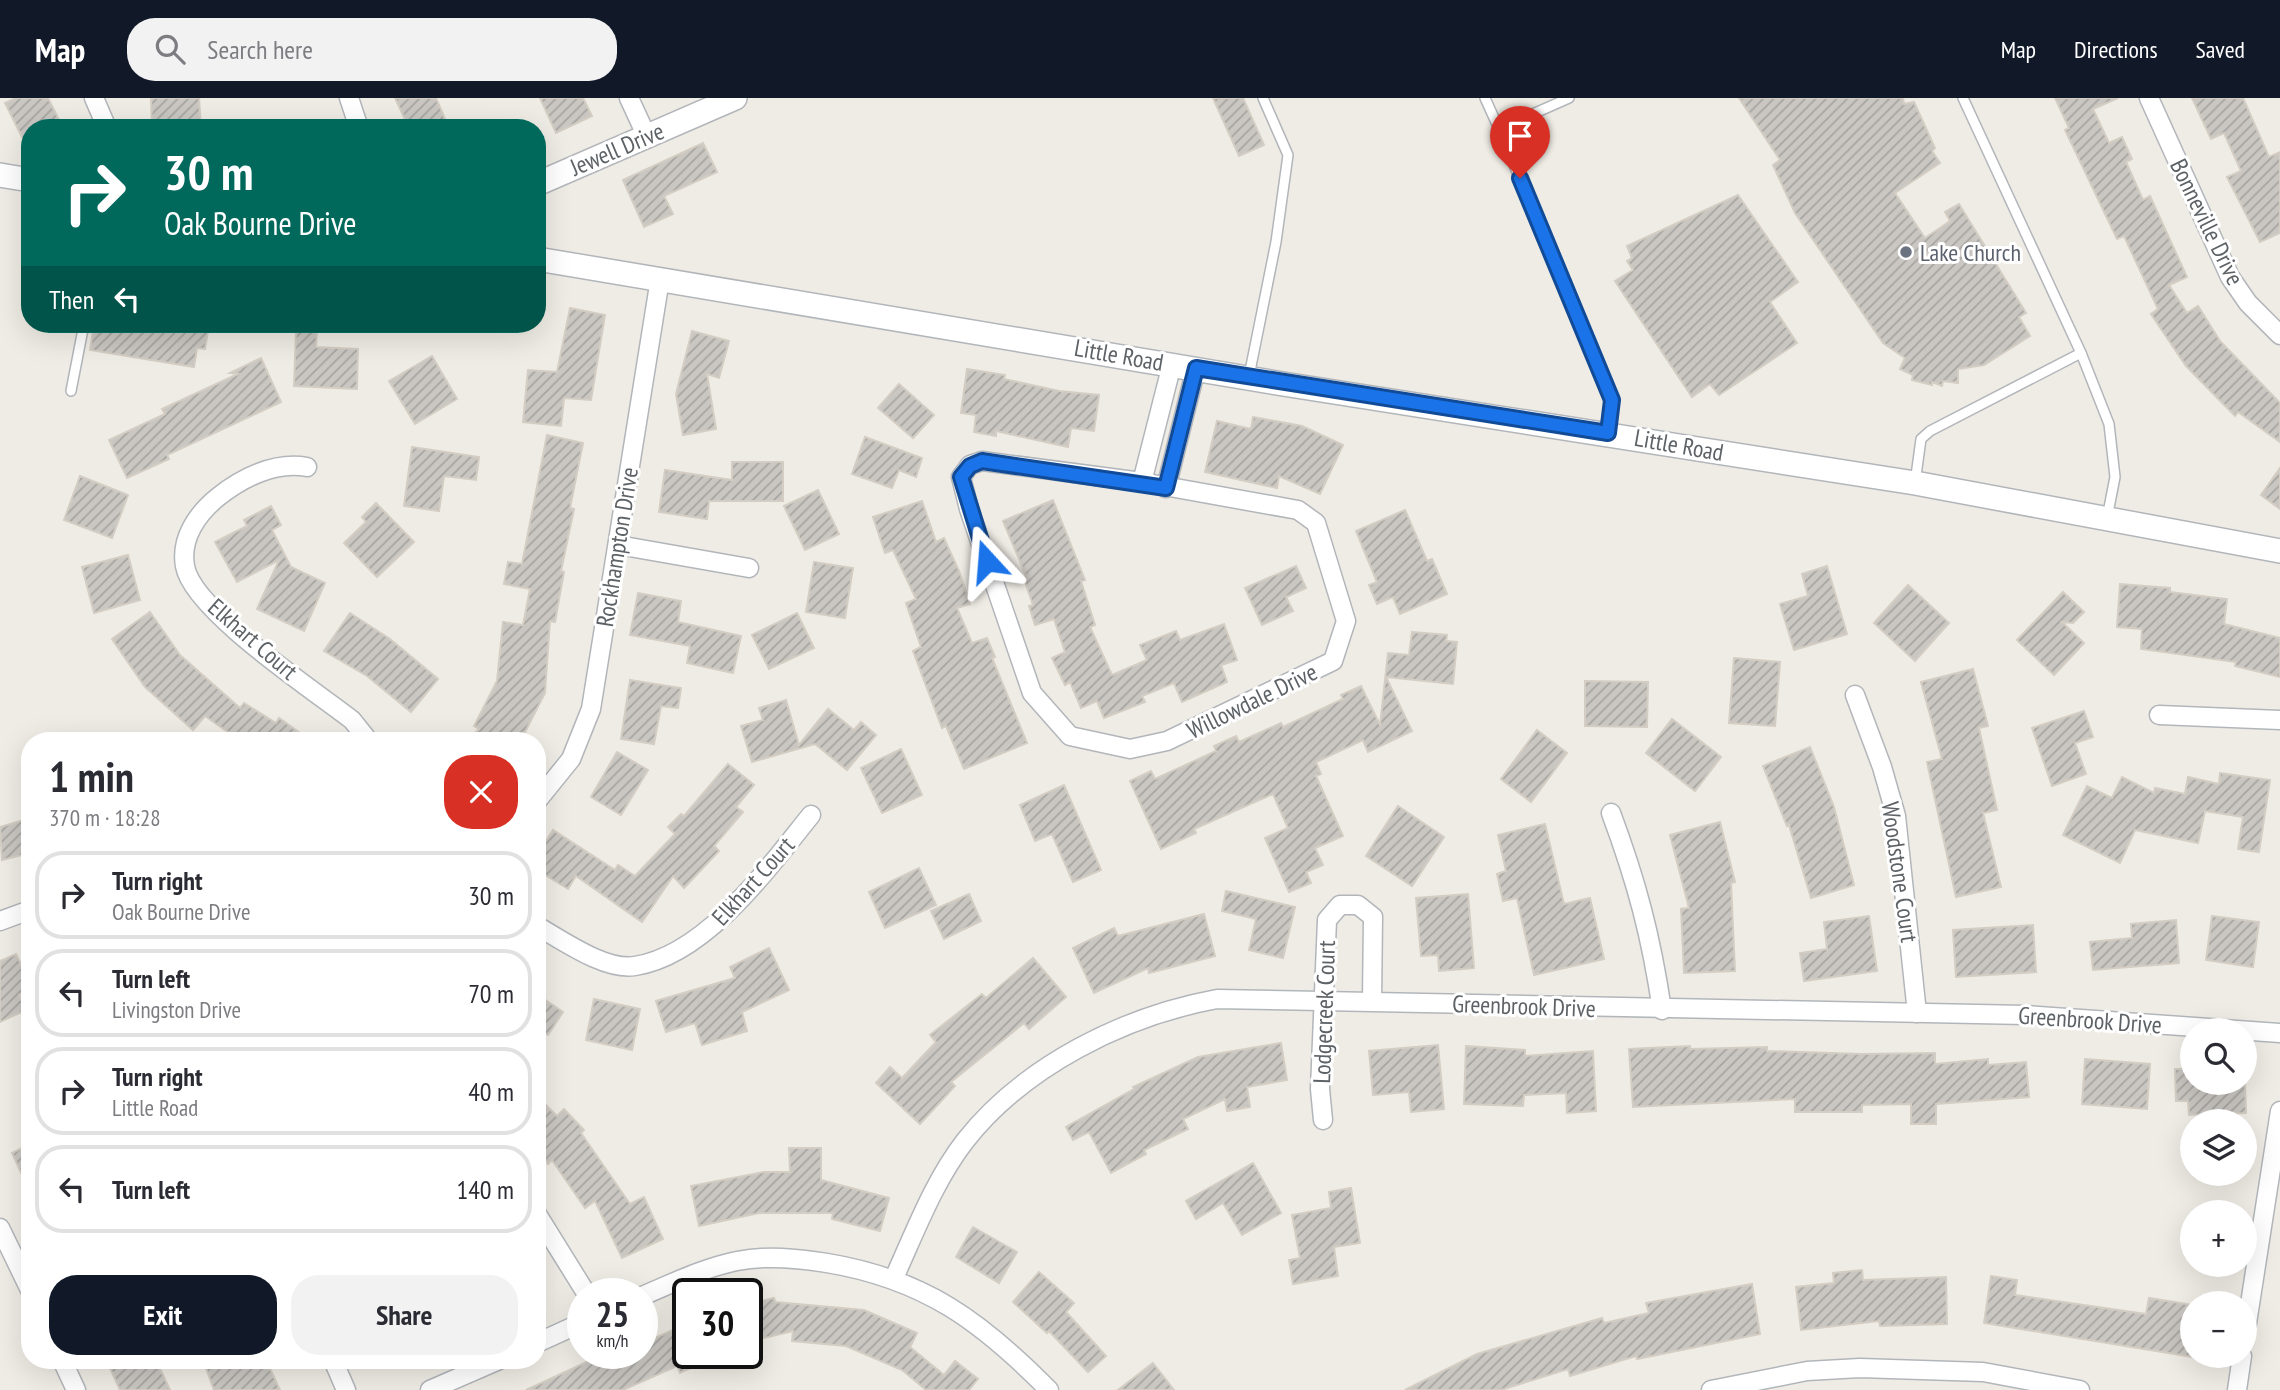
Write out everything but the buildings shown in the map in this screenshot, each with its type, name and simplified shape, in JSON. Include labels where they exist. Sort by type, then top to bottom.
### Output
[{"type":"street","points":[[94,98],[103,119]]},
{"type":"street","points":[[349,98],[356,119]]},
{"type":"street","points":[[629,98],[647,137]]},
{"type":"street","name":"Jewell Drive","points":[[546,180],[735,98]]},
{"type":"street","name":"Bonneville Drive","points":[[2149,98],[2230,277],[2248,303],[2280,335]]},
{"type":"street","points":[[0,175],[21,178]]},
{"type":"street","name":"Little Road","points":[[546,260],[1248,377],[1608,433],[1820,470],[1915,483],[2280,551]]},
{"type":"street","name":"Rockhampton Drive","points":[[546,790],[571,759],[591,709],[660,279]]},
{"type":"street","points":[[1172,364],[1142,482],[1166,488],[1196,368]]},
{"type":"street","name":"Willowdale Drive","points":[[1142,482],[982,461],[970,466],[961,477],[1032,693],[1070,736],[1130,749],[1167,741],[1334,661],[1346,621],[1316,523],[1298,510],[1273,503],[1166,488]]},
{"type":"street","name":"Elkhart Court","points":[[307,467],[270,469],[247,478],[203,508],[186,538],[184,565],[191,581],[219,617],[352,720],[362,732]]},
{"type":"street","points":[[618,545],[749,568]]},
{"type":"street","name":"Woodstone Court","points":[[1855,695],[1882,767],[1896,816],[1917,1013]]},
{"type":"street","points":[[2159,715],[2280,720]]},
{"type":"street","points":[[1611,813],[1638,887],[1651,940],[1662,1010]]},
{"type":"street","name":"Elkhart Court","points":[[546,931],[599,960],[634,967],[675,951],[710,928],[751,890],[811,815]]},
{"type":"street","name":"Lodgecreek Court","points":[[1323,1120],[1320,1089],[1327,920],[1340,905],[1358,905],[1373,917],[1372,1001]]},
{"type":"street","points":[[0,921],[21,913]]},
{"type":"street","name":"Greenbrook Drive","points":[[894,1278],[937,1185],[965,1142],[994,1108],[1024,1083],[1073,1052],[1147,1018],[1188,1004],[1217,999],[1372,1001],[1662,1010],[2026,1015],[2280,1033]]},
{"type":"street","points":[[2252,1291],[2280,1111]]},
{"type":"street","points":[[0,1228],[21,1271]]},
{"type":"street","points":[[546,1229],[577,1278]]},
{"type":"street","points":[[658,1289],[703,1270],[739,1260],[777,1257],[867,1269],[894,1278],[942,1302],[979,1327],[1018,1359],[1049,1390]]},
{"type":"street","points":[[546,1339],[567,1329]]},
{"type":"street","points":[[1712,1390],[1745,1386],[1807,1371],[1860,1368],[1983,1372],[2080,1390]]},
{"type":"street","points":[[2237,1390],[2240,1368]]},
{"type":"street","points":[[66,1369],[76,1390]]},
{"type":"street","points":[[337,1369],[346,1390]]},
{"type":"street","points":[[430,1390],[478,1369]]},
{"type":"lane","points":[[1248,377],[1276,242],[1288,156],[1263,98]]},
{"type":"lane","points":[[1485,98],[1612,400],[1608,433]]},
{"type":"lane","points":[[1499,129],[1569,98]]},
{"type":"lane","points":[[1963,98],[2081,353],[2109,424],[2115,477],[2107,520]]},
{"type":"lane","points":[[71,391],[82,333]]},
{"type":"lane","points":[[1915,483],[1921,439],[1930,431],[2081,353]]},
{"type":"place","name":"Lake Church","points":[[1906,252]]},
{"type":"route","points":[[987,561],[961,477],[970,466],[982,461],[1142,482],[1166,488],[1196,368],[1283,384],[1608,433],[1612,400],[1520,178]]}]
